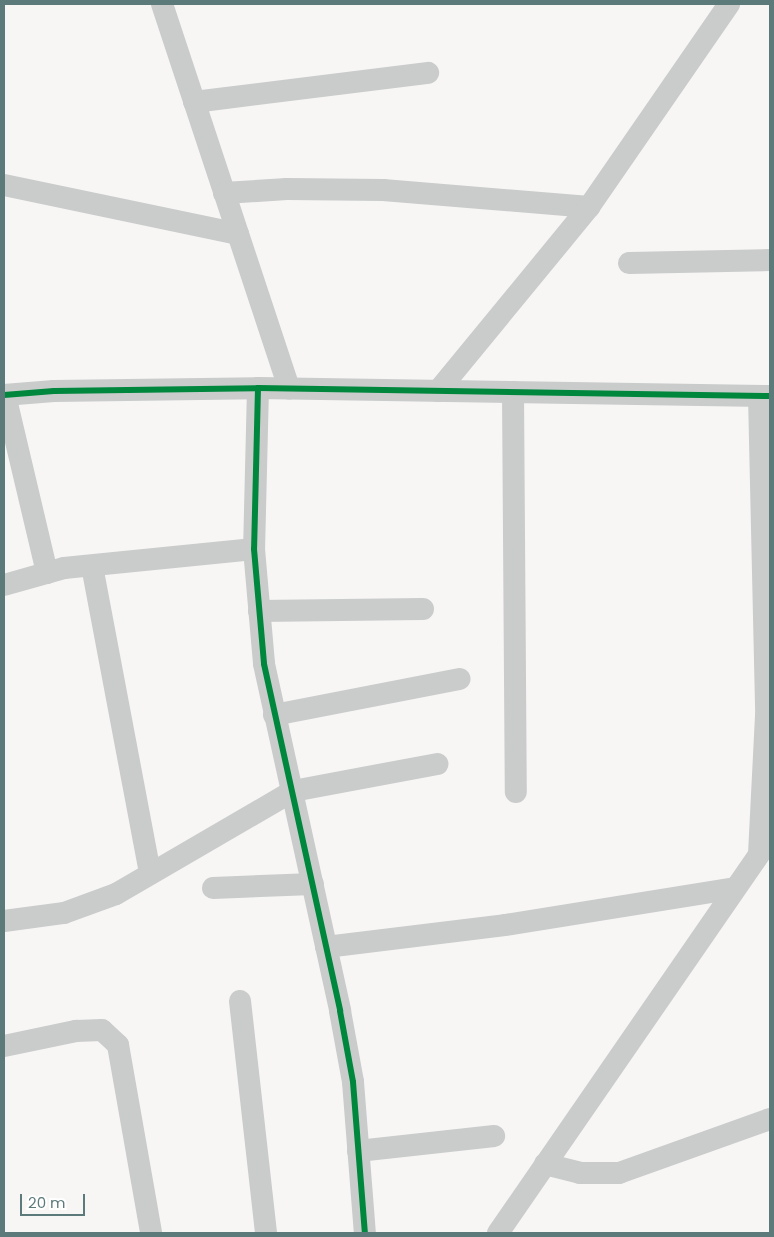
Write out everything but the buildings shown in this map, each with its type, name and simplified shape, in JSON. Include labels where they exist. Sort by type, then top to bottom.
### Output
[{"type":"street","points":[[162,4],[289,389]]},
{"type":"street","points":[[438,392],[534,279],[589,207],[729,4]]},
{"type":"street","points":[[194,102],[428,73]]},
{"type":"street","points":[[4,185],[238,234]]},
{"type":"street","points":[[224,193],[287,189],[383,190],[589,207]]},
{"type":"street","points":[[629,264],[770,260]]},
{"type":"street","points":[[258,388],[254,549],[259,612],[274,715],[313,884],[353,1082],[365,1233]]},
{"type":"street","points":[[47,573],[5,395],[54,391],[258,388],[765,396],[765,845],[498,1233]]},
{"type":"street","points":[[513,392],[516,792]]},
{"type":"street","points":[[4,585],[47,573],[92,566],[254,549]]},
{"type":"street","points":[[92,566],[150,874]]},
{"type":"street","points":[[259,612],[424,609]]},
{"type":"street","points":[[274,715],[460,679]]},
{"type":"street","points":[[4,921],[30,919],[89,905],[150,874],[292,791],[437,764]]},
{"type":"street","points":[[213,888],[313,884]]},
{"type":"street","points":[[326,947],[505,925],[735,888]]},
{"type":"street","points":[[240,1001],[266,1233]]},
{"type":"street","points":[[4,1046],[76,1032],[102,1030],[118,1045],[151,1233]]},
{"type":"street","points":[[545,1164],[580,1173],[619,1173],[770,1119]]},
{"type":"street","points":[[358,1151],[494,1136]]},
{"type":"cycle path","points":[[258,388],[254,549],[264,664],[340,1011],[353,1082],[365,1233]]},
{"type":"cycle path","points":[[4,395],[54,391],[258,388],[770,396]]}]
